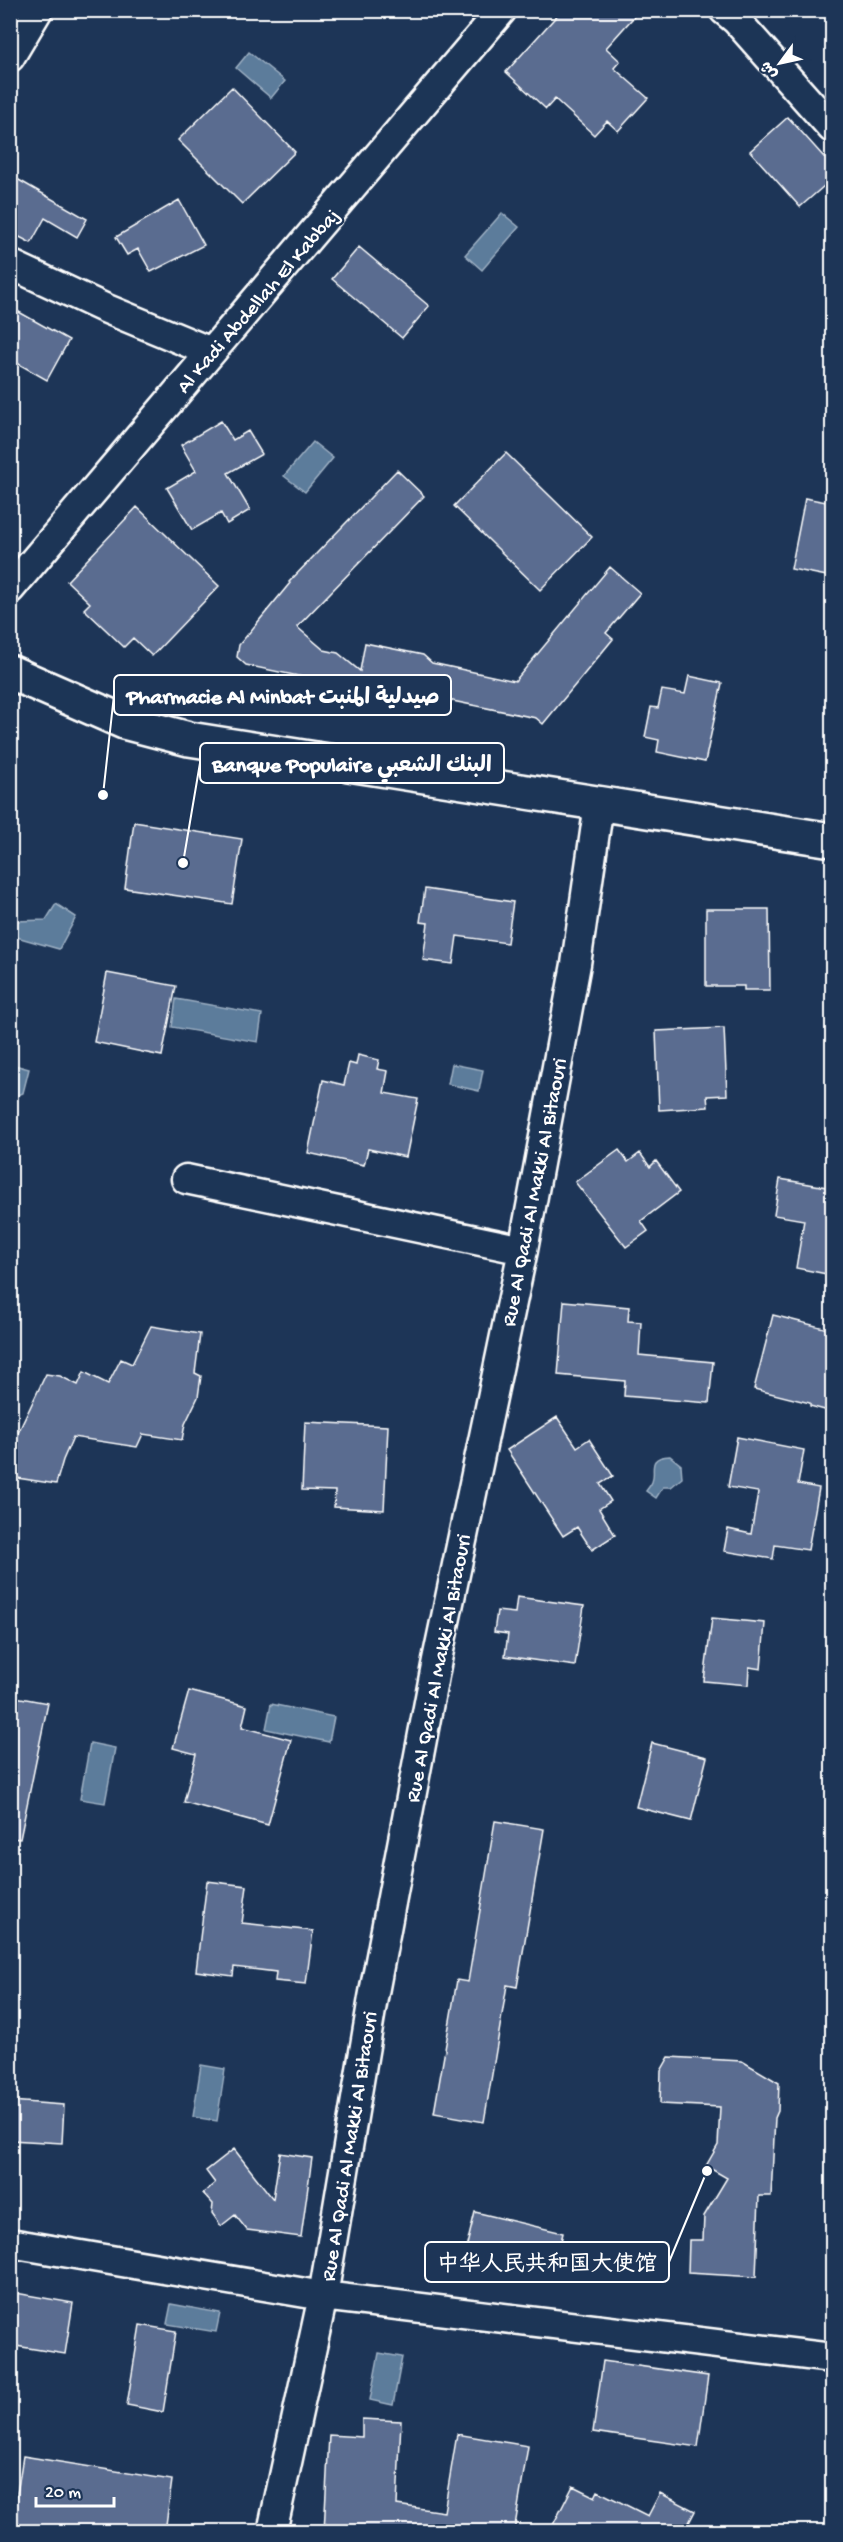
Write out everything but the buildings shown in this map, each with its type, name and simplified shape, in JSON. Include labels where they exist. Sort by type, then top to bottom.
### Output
[{"type":"main road","points":[[10,672],[124,722],[189,739],[832,840]]},
{"type":"street","points":[[10,57],[38,10]]},
{"type":"street","name":"Al Kadi Abdellah El Kabbaj","points":[[10,589],[71,521],[211,352],[325,221],[502,10]]},
{"type":"street","points":[[724,10],[736,20],[832,128]]},
{"type":"street","points":[[10,264],[102,307],[211,352]]},
{"type":"street","name":"Rue Al Qadi Al Makki Al Bitaouri","points":[[272,2532],[323,2296],[373,1998],[437,1660],[523,1250],[576,964],[599,804]]},
{"type":"street","points":[[186,1179],[523,1250]]},
{"type":"street","points":[[10,2243],[323,2296],[832,2358]]},
{"type":"water","points":[[249,52],[285,81],[271,98],[236,68]]},
{"type":"water","points":[[502,213],[519,227],[482,270],[465,255]]},
{"type":"water","points":[[313,442],[333,458],[305,492],[284,476]]},
{"type":"water","points":[[56,904],[76,917],[59,949],[13,936],[16,921],[46,920]]},
{"type":"water","points":[[176,999],[262,1014],[258,1042],[172,1027]]},
{"type":"water","points":[[11,1064],[29,1069],[23,1093],[11,1098]]},
{"type":"water","points":[[452,1064],[483,1070],[479,1091],[448,1084]]},
{"type":"water","points":[[670,1456],[681,1465],[682,1478],[671,1487],[663,1487],[656,1498],[646,1491],[652,1482],[655,1462],[662,1457]]},
{"type":"water","points":[[271,1704],[334,1717],[329,1742],[266,1729]]},
{"type":"water","points":[[90,1743],[115,1748],[105,1803],[80,1799]]},
{"type":"water","points":[[201,2065],[225,2069],[217,2121],[193,2117]]},
{"type":"water","points":[[171,2304],[220,2313],[216,2332],[167,2324]]},
{"type":"water","points":[[379,2353],[402,2357],[393,2405],[370,2400]]},
{"type":"place","name":"Pharmacie Al Minbat صيدلية المنبت","points":[[103,795]]},
{"type":"place","name":"Banque Populaire البنك الشعبي","points":[[183,863]]},
{"type":"place","name":"中华人民共和国大使馆","points":[[707,2171]]}]
